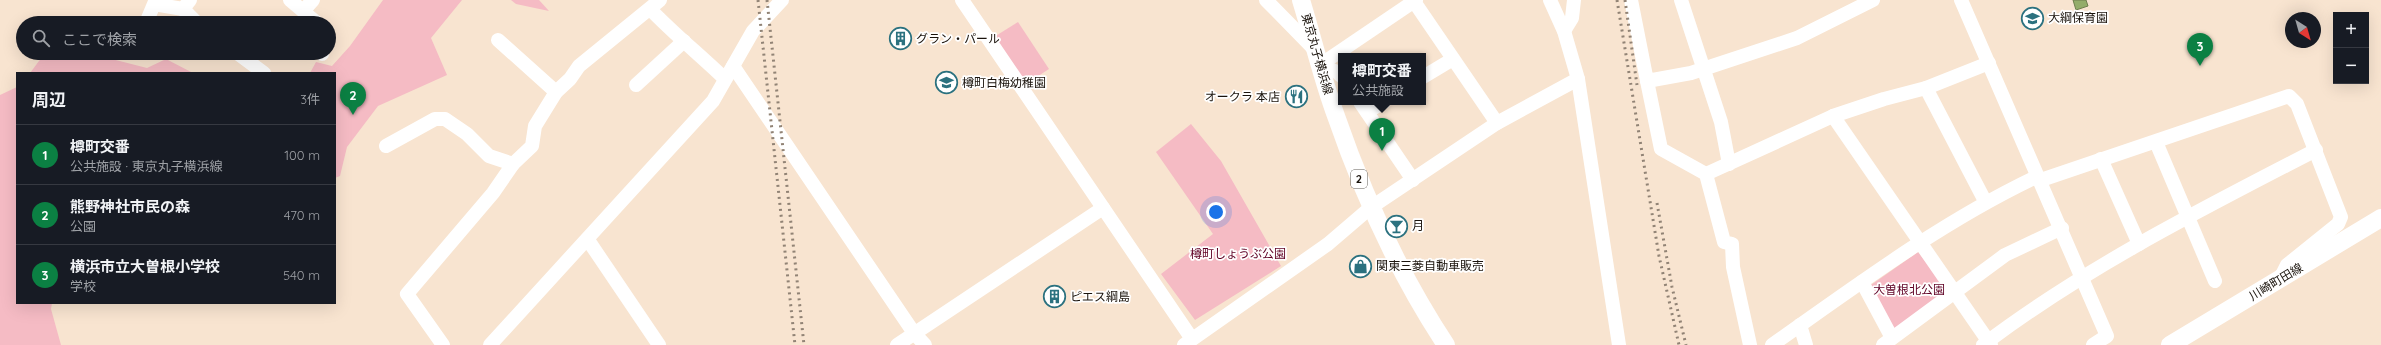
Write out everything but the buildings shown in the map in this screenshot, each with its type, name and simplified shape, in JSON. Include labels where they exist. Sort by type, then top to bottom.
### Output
[{"type":"main road","name":"東京丸子横浜線","points":[[1302,0],[1335,116],[1370,208],[1393,254],[1446,345]]},
{"type":"main road","name":"川崎町田線","points":[[2170,345],[2381,218]]},
{"type":"street","points":[[290,0],[308,5],[313,16]]},
{"type":"street","points":[[490,345],[588,240],[713,101],[753,31],[782,0]]},
{"type":"street","points":[[962,0],[1103,208],[1188,342],[1328,244],[1370,208],[1414,180],[1497,123],[1578,79]]},
{"type":"street","points":[[1266,0],[1318,58],[1338,72]]},
{"type":"street","points":[[1550,0],[1564,31],[1578,79],[1619,345]]},
{"type":"street","points":[[1564,31],[1572,18],[1574,0]]},
{"type":"street","points":[[1631,0],[1661,149],[1706,174],[1724,242],[1732,244],[1733,267],[1750,345]]},
{"type":"street","points":[[1681,0],[1721,122],[1729,164]]},
{"type":"street","points":[[1647,81],[1704,68],[1797,38],[1873,0]]},
{"type":"street","points":[[1961,0],[2062,228],[2107,336],[2093,345]]},
{"type":"street","points":[[1318,58],[1414,1],[1497,123]]},
{"type":"street","points":[[149,16],[154,4],[186,4],[193,16]]},
{"type":"street","points":[[443,345],[407,294],[493,193],[513,164],[532,146],[535,126],[556,92],[591,54],[655,5],[678,39],[684,41],[725,80]]},
{"type":"street","points":[[498,40],[556,92]]},
{"type":"street","points":[[636,85],[684,41]]},
{"type":"street","points":[[1426,75],[1453,58]]},
{"type":"street","points":[[246,60],[263,72]]},
{"type":"street","points":[[1706,174],[1833,116],[1884,99],[1926,88],[1989,63]]},
{"type":"street","points":[[733,66],[914,333],[925,345]]},
{"type":"street","points":[[1926,88],[1985,201]]},
{"type":"street","points":[[1772,345],[1920,242],[1985,201],[2034,178],[2041,180],[2289,96],[2297,104],[2316,150],[2339,210],[2340,221],[2287,265],[2280,280]]},
{"type":"street","points":[[1363,107],[1414,180]]},
{"type":"street","points":[[1833,116],[1988,344],[2040,304],[2139,244],[2188,216],[2316,150]]},
{"type":"street","points":[[386,146],[435,119],[445,119],[467,134],[489,156],[513,164]]},
{"type":"street","points":[[2156,142],[2215,281]]},
{"type":"street","points":[[2101,159],[2139,244]]},
{"type":"street","points":[[897,345],[1103,208]]},
{"type":"street","points":[[1862,282],[1888,342],[2005,255],[2062,228]]},
{"type":"street","points":[[588,240],[659,345]]},
{"type":"street","points":[[1800,325],[1806,345]]},
{"type":"green space","points":[[383,0],[462,0],[431,38],[447,75],[378,106],[347,147],[340,176],[336,178],[336,72],[311,72],[316,62],[332,66],[350,46]]},
{"type":"green space","points":[[511,0],[539,0],[549,11],[516,4]]},
{"type":"green space","points":[[1018,22],[1049,69],[1026,84],[994,37]]},
{"type":"green space","points":[[40,60],[116,60],[147,68],[164,60],[168,60],[191,72],[31,72]]},
{"type":"green space","points":[[16,87],[16,304],[52,304],[51,309],[61,345],[0,345],[0,95]]},
{"type":"green space","name":"樽町しょうぶ公園","points":[[1191,124],[1221,161],[1281,266],[1195,320],[1161,274],[1213,234],[1156,152]]},
{"type":"green space","name":"大曽根北公園","points":[[1918,252],[1949,292],[1893,330],[1871,285]]},
{"type":"shaded area","points":[[2073,0],[2086,0],[2088,6],[2076,10]]},
{"type":"railway","points":[[758,0],[795,345]]},
{"type":"railway","points":[[767,0],[804,345]]},
{"type":"railway","points":[[1617,0],[1659,256],[1679,345]]},
{"type":"railway","points":[[1625,0],[1637,85]]},
{"type":"railway","points":[[1657,203],[1672,287],[1686,345]]},
{"type":"place","name":"大綱保育園","points":[[2033,18]]},
{"type":"place","name":"グラン・パール","points":[[901,39]]},
{"type":"place","name":"横浜市立大曽根小学校","points":[[2200,66]]},
{"type":"place","name":"樽町白梅幼稚園","points":[[946,83]]},
{"type":"place","name":"オークラ 本店","points":[[1296,97]]},
{"type":"place","name":"熊野神社市民の森","points":[[353,115]]},
{"type":"place","name":"樽町交番","points":[[1382,151]]},
{"type":"place","name":"月","points":[[1396,226]]},
{"type":"place","name":"関東三菱自動車販売","points":[[1361,266]]},
{"type":"place","name":"ピエス綱島","points":[[1055,297]]}]
